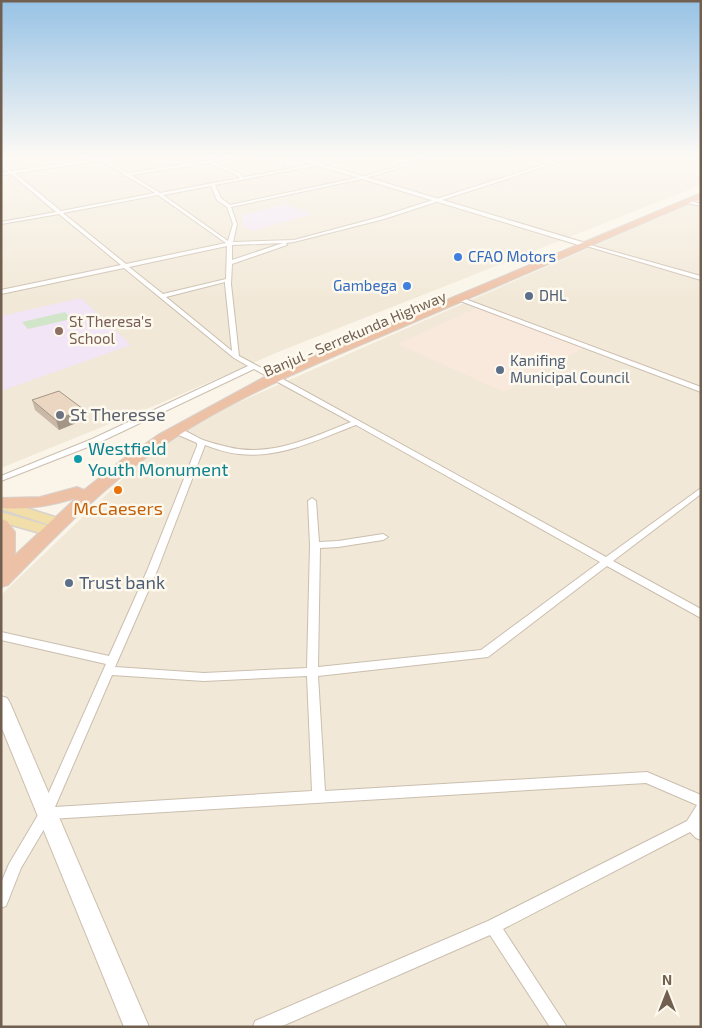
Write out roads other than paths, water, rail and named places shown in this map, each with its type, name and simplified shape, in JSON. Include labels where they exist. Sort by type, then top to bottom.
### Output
[{"type":"highway","name":"Banjul - Serrekunda Highway","points":[[49,525],[150,447],[264,372],[457,298],[662,206]]},
{"type":"highway","name":"Banjul - Serrekunda Highway","points":[[49,525],[77,492],[113,461],[150,435],[205,401],[264,372],[580,242],[675,206]]},
{"type":"highway","points":[[1,504],[36,504],[77,492]]},
{"type":"highway","points":[[1,525],[6,532],[3,563]]},
{"type":"highway","points":[[3,563],[49,525]]},
{"type":"highway","points":[[1,580],[49,525]]},
{"type":"main road","points":[[1,504],[49,525]]},
{"type":"main road","points":[[1,517],[49,525]]},
{"type":"street","points":[[51,206],[236,357],[699,611]]},
{"type":"street","points":[[1,223],[96,206]]},
{"type":"street","points":[[176,206],[230,244]]},
{"type":"street","points":[[229,206],[235,224],[230,244],[228,280],[236,357]]},
{"type":"street","points":[[228,263],[294,241],[382,218],[419,206]]},
{"type":"street","points":[[457,206],[701,278]]},
{"type":"street","points":[[1,292],[230,244],[294,241]]},
{"type":"street","points":[[161,296],[228,280]]},
{"type":"street","points":[[457,298],[701,390]]},
{"type":"street","points":[[1,478],[264,372]]},
{"type":"street","points":[[177,431],[201,442],[239,452],[261,453],[281,450],[357,422]]},
{"type":"street","points":[[1,901],[16,864],[46,814],[111,666],[152,571],[201,442]]},
{"type":"street","points":[[1,636],[111,666],[204,677],[312,672],[484,654],[701,490]]},
{"type":"street","points":[[312,501],[315,545],[312,672],[319,797]]},
{"type":"street","points":[[315,545],[338,544],[383,537]]},
{"type":"street","points":[[1,703],[137,1027]]},
{"type":"street","points":[[46,814],[647,777],[701,801]]},
{"type":"street","points":[[261,1027],[493,926],[696,829],[701,810]]},
{"type":"street","points":[[493,926],[559,1027]]},
{"type":"place","name":"CFAO Motors","points":[[458,257]]},
{"type":"place","name":"Gambega","points":[[407,286]]},
{"type":"place","name":"DHL","points":[[529,296]]},
{"type":"place","name":"St Theresa's School","points":[[59,331]]},
{"type":"place","name":"Kanifing Municipal Council","points":[[500,370]]},
{"type":"place","name":"St Theresse","points":[[60,415]]},
{"type":"place","name":"Westfield Youth Monument","points":[[78,459]]},
{"type":"place","name":"McCaesers","points":[[118,490]]},
{"type":"place","name":"Trust bank","points":[[69,583]]}]
